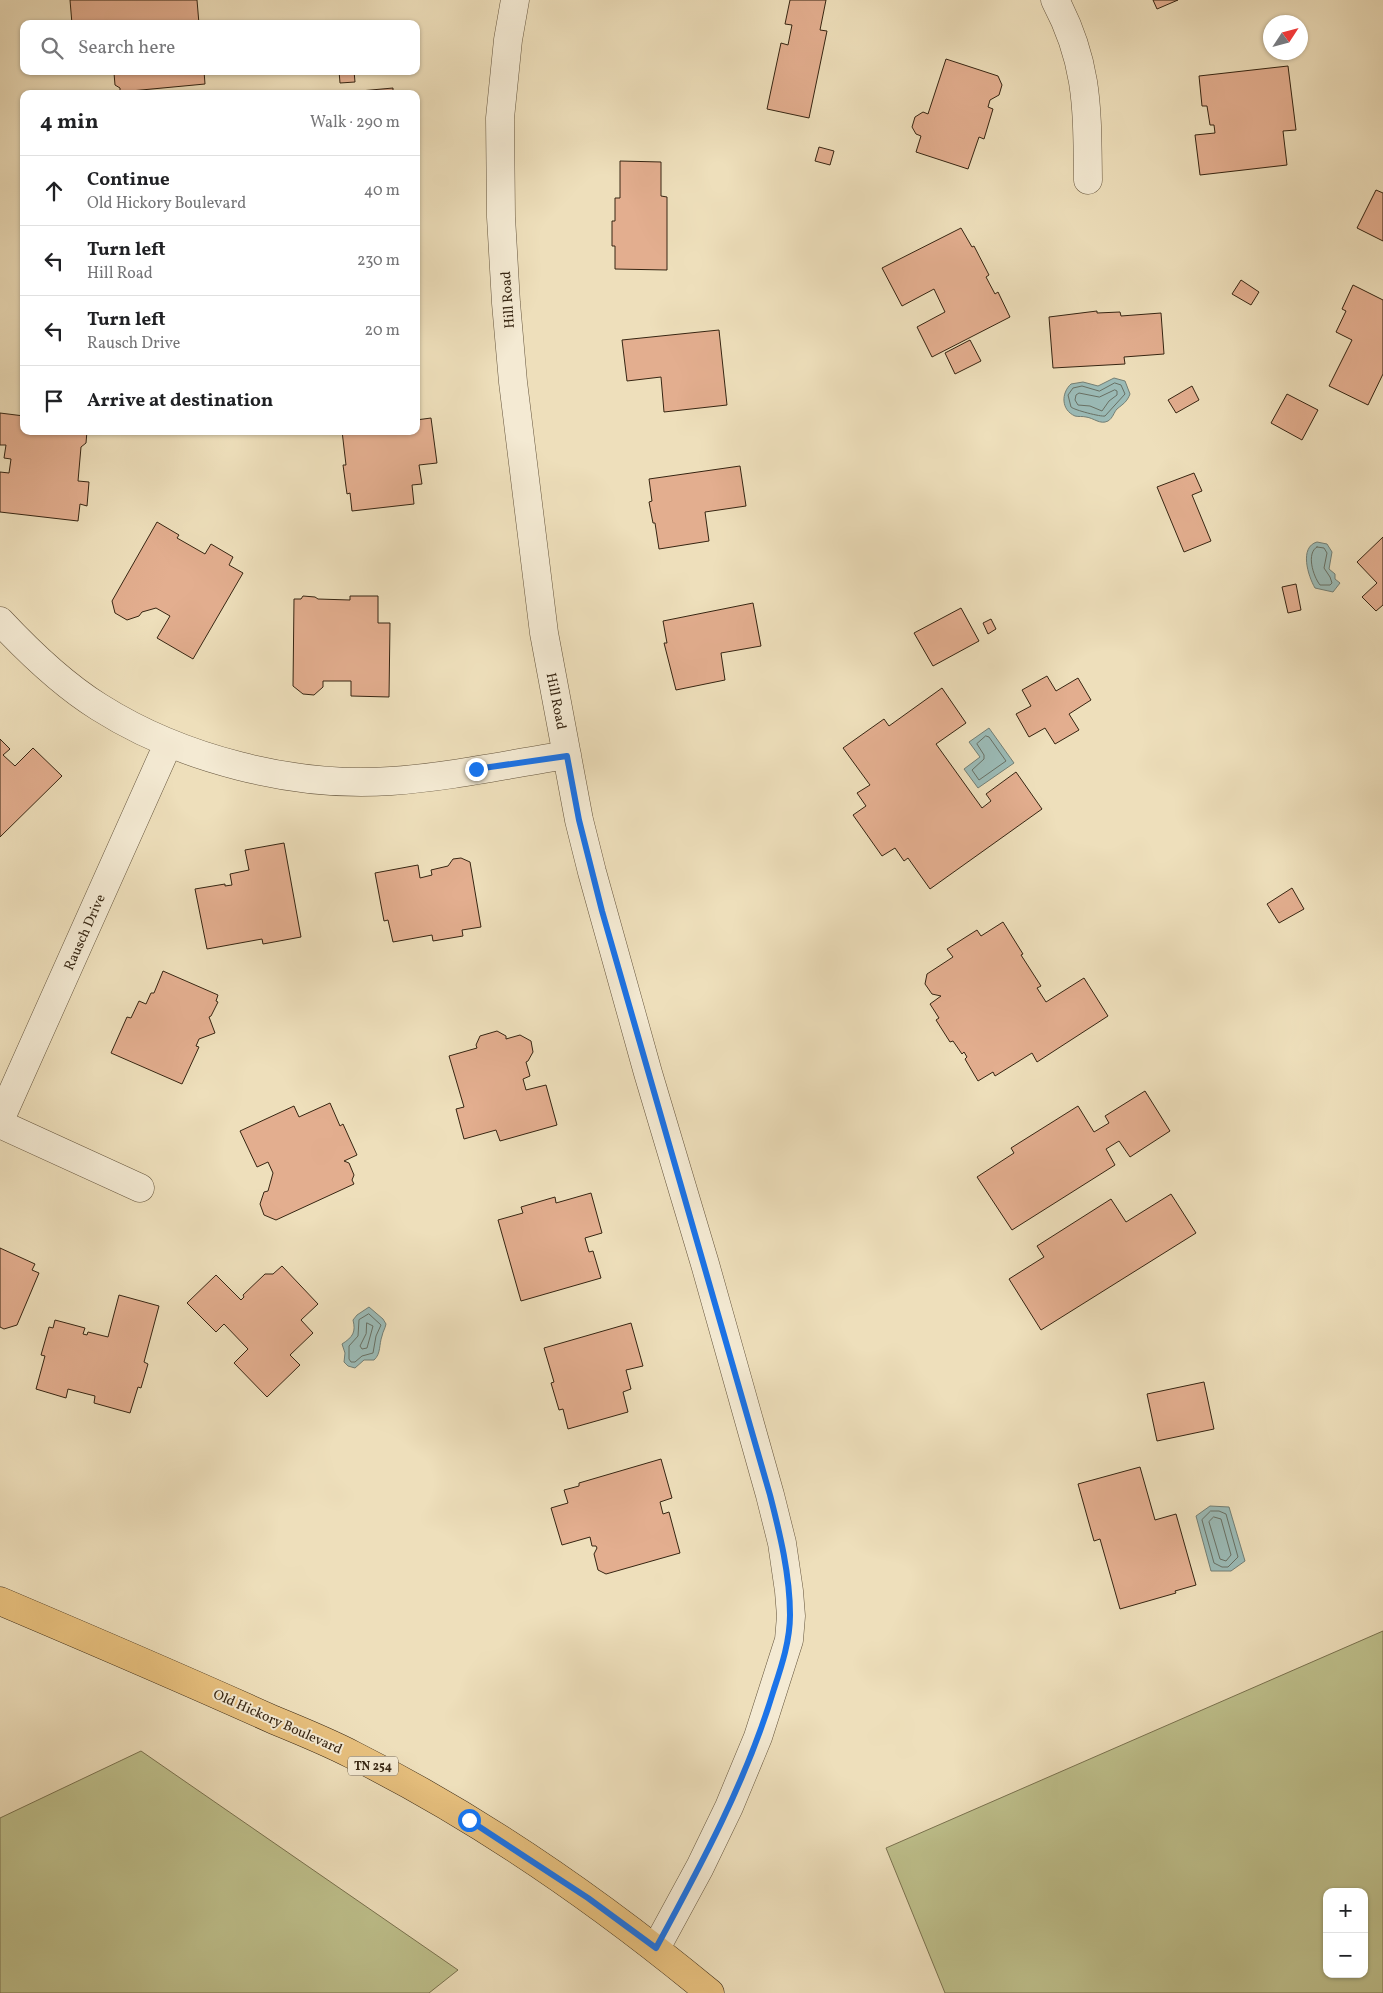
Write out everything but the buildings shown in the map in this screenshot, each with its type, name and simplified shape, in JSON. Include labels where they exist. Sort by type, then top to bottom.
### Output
[{"type":"main road","name":"Old Hickory Boulevard","points":[[0,1601],[200,1686],[353,1754],[469,1820],[519,1851],[588,1898],[656,1948],[710,1993]]},
{"type":"street","name":"Hill Road","points":[[515,0],[508,40],[500,118],[502,218],[506,303],[519,440],[544,633],[579,820],[605,919],[770,1495],[782,1543],[789,1592],[788,1640],[758,1737],[729,1807],[700,1867],[656,1948]]},
{"type":"street","points":[[1055,0],[1075,44],[1084,80],[1087,116],[1088,180]]},
{"type":"street","points":[[0,621],[60,678],[98,707],[168,744],[198,754],[263,770],[330,781],[364,782],[426,778],[567,756]]},
{"type":"street","name":"Rausch Drive","points":[[0,1120],[168,744]]},
{"type":"street","points":[[0,1124],[140,1188]]},
{"type":"green space","points":[[1383,1631],[1383,1993],[945,1993],[886,1848]]},
{"type":"green space","points":[[141,1751],[458,1970],[429,1993],[0,1993],[0,1818]]},
{"type":"water","points":[[1114,378],[1125,381],[1130,394],[1108,421],[1102,422],[1075,416],[1067,410],[1064,396],[1071,384],[1083,382],[1098,386]]},
{"type":"water","points":[[1317,542],[1327,544],[1332,552],[1329,569],[1335,574],[1335,579],[1340,583],[1333,592],[1315,588],[1310,576],[1307,562],[1308,550],[1311,545]]},
{"type":"water","points":[[989,728],[1014,763],[978,788],[964,769],[980,757],[969,742]]},
{"type":"water","points":[[369,1307],[386,1324],[378,1355],[374,1360],[364,1360],[355,1368],[348,1366],[344,1362],[345,1353],[342,1344],[353,1334],[353,1320]]},
{"type":"water","points":[[1210,1506],[1229,1507],[1245,1561],[1231,1571],[1211,1571],[1196,1516]]},
{"type":"route","points":[[469,1820],[588,1898],[656,1948],[700,1867],[729,1807],[758,1737],[770,1704],[788,1640],[790,1616],[789,1592],[778,1523],[602,911],[579,820],[567,756],[476,769]]}]
